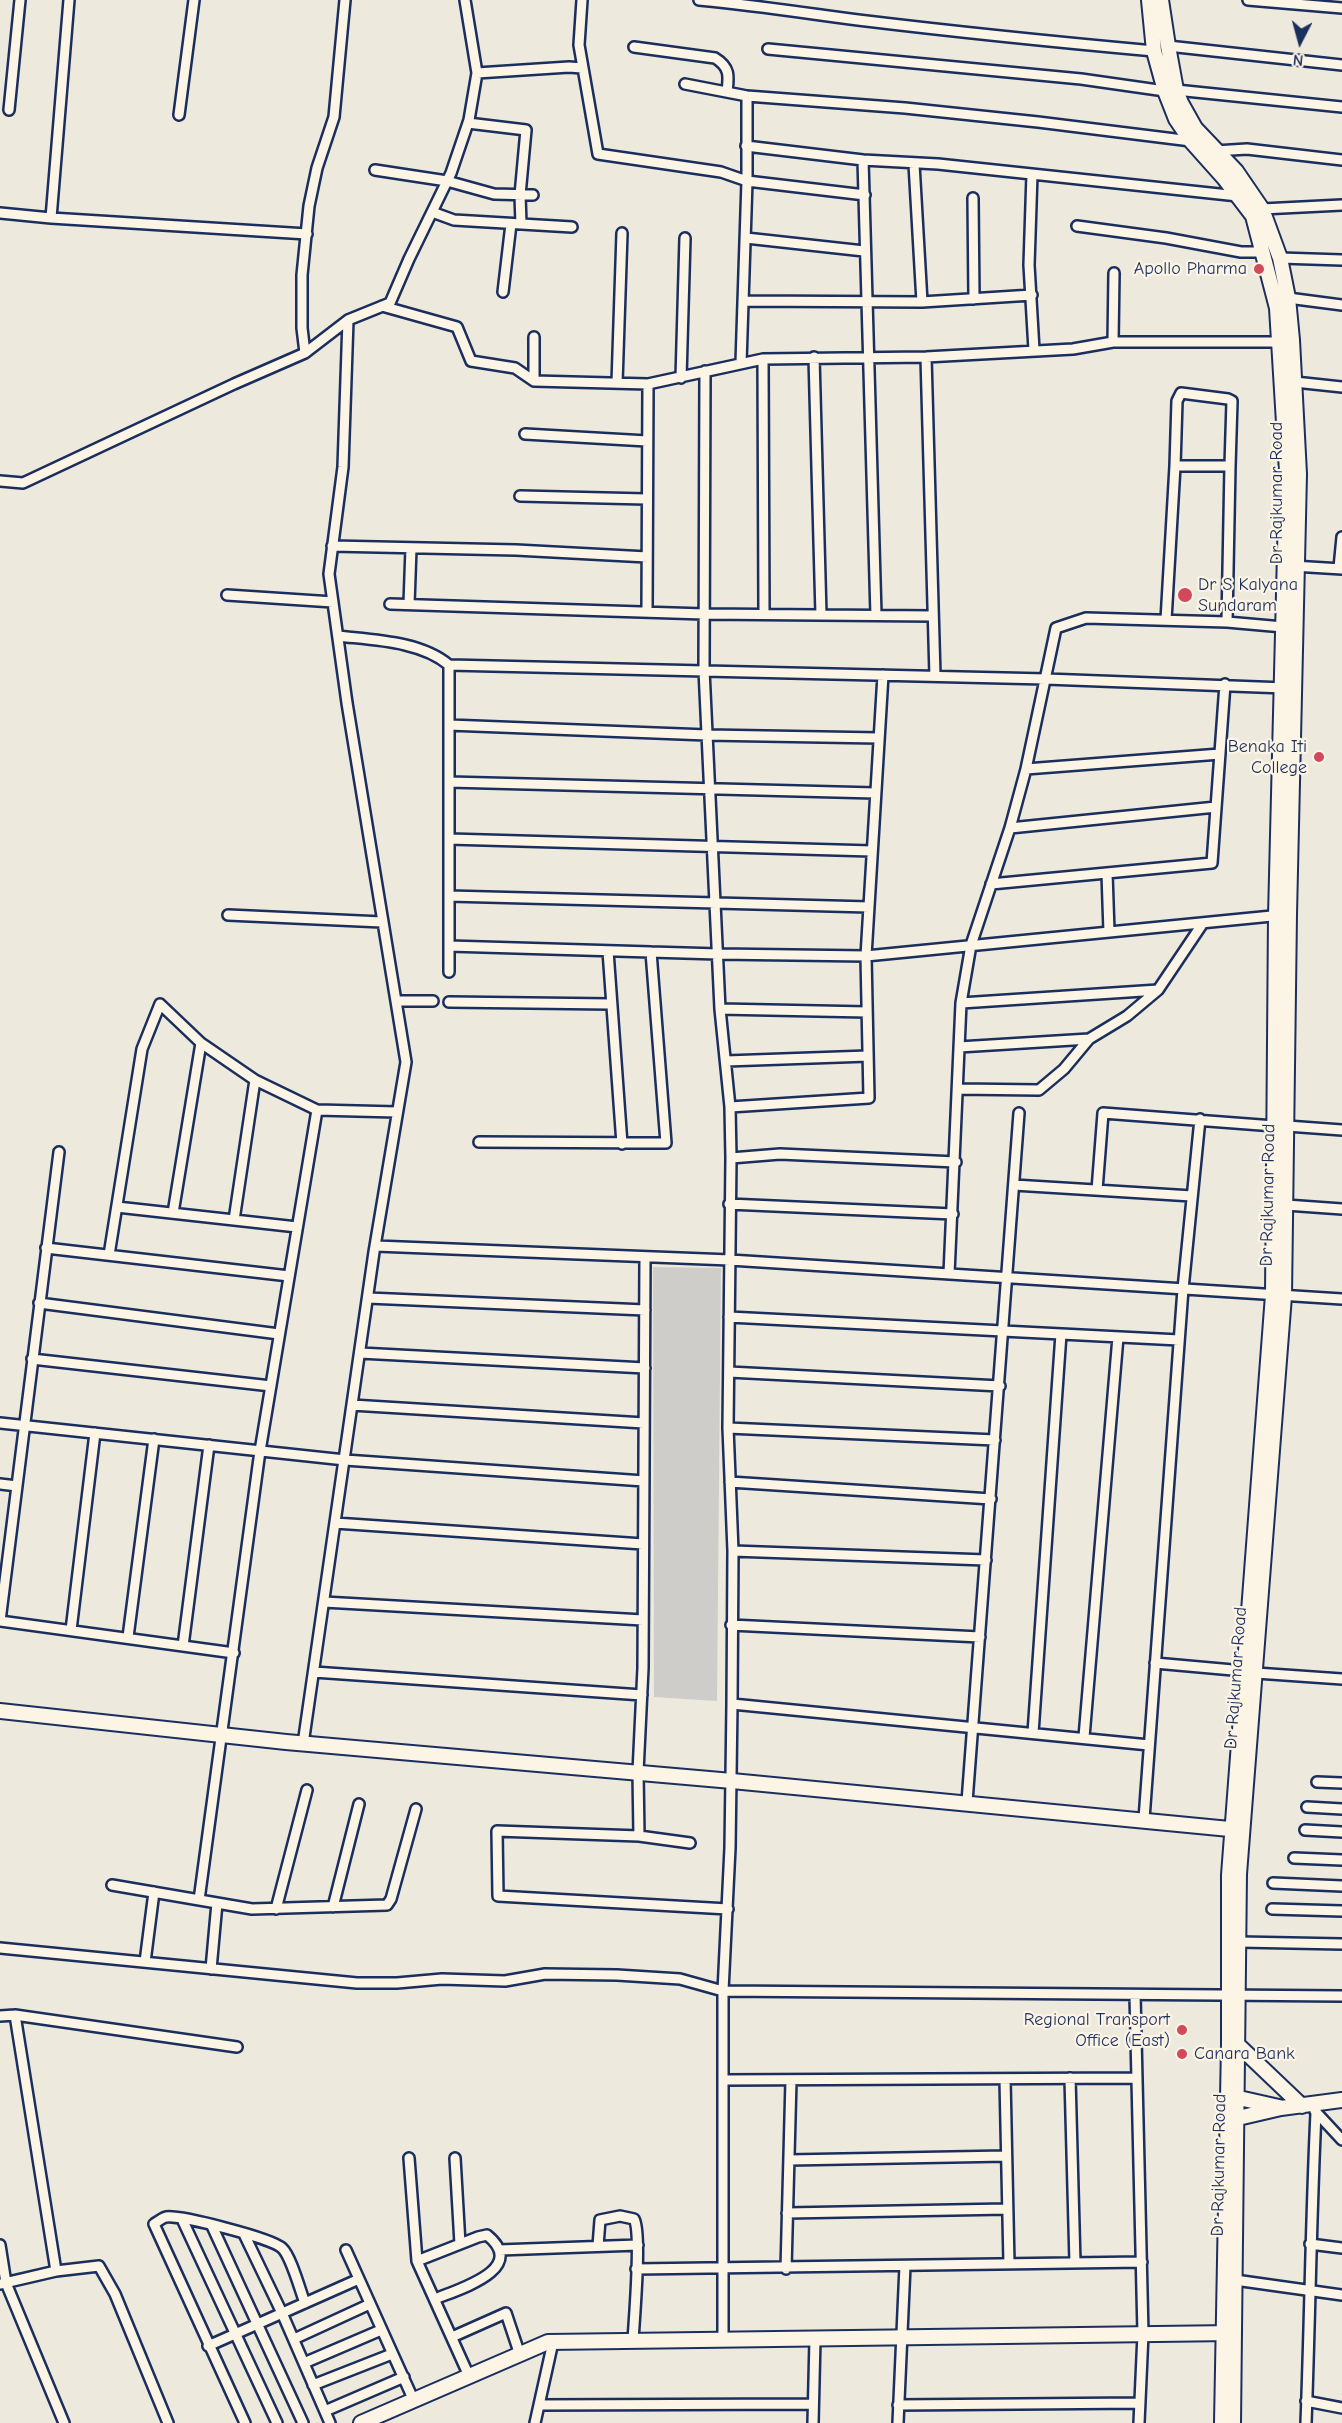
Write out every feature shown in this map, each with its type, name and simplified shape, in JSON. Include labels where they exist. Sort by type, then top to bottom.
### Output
[{"type":"main road","name":"Dr Rajkumar Road","points":[[1149,0],[1176,119],[1191,141],[1239,196],[1253,216],[1277,308],[1290,565],[1278,1295]]},
{"type":"main road","name":"Dr Rajkumar Road","points":[[1161,0],[1161,48]]},
{"type":"main road","name":"Dr Rajkumar Road","points":[[1170,91],[1188,118],[1215,151],[1236,171],[1262,209],[1280,258],[1288,298],[1295,381],[1296,452],[1299,474],[1283,627],[1287,688]]},
{"type":"main road","name":"Dr Rajkumar Road","points":[[1222,2423],[1235,2280],[1233,1995],[1229,1875],[1237,1829],[1263,1553],[1278,1295],[1286,1205],[1280,1126]]},
{"type":"main road","points":[[0,1711],[303,1744],[638,1772],[1237,1829]]},
{"type":"main road","name":"Dr Rajkumar Road","points":[[1233,1995],[1240,1942],[1237,1829]]},
{"type":"main road","points":[[1233,2045],[1310,2108]]},
{"type":"main road","points":[[1233,2096],[1281,2108]]},
{"type":"main road","points":[[1233,2118],[1281,2108],[1310,2108],[1342,2100]]},
{"type":"main road","name":"Dr Rajkumar Road","points":[[1233,2118],[1229,2333],[1233,2423]]},
{"type":"main road","points":[[361,2423],[548,2343],[1229,2333]]},
{"type":"street","points":[[9,111],[20,0]]},
{"type":"street","points":[[51,218],[69,0]]},
{"type":"street","points":[[178,115],[194,0]]},
{"type":"street","points":[[305,353],[302,328],[302,275],[317,168],[334,117],[345,0]]},
{"type":"street","points":[[0,481],[23,483],[305,353],[348,320],[390,303],[447,182],[468,123],[477,73],[465,0]]},
{"type":"street","points":[[582,0],[579,45],[598,154],[721,172],[747,181],[865,195]]},
{"type":"street","points":[[699,0],[762,3],[855,20],[1010,38],[1161,48],[1342,65]]},
{"type":"street","points":[[1248,0],[1342,8]]},
{"type":"street","points":[[634,47],[715,58],[723,63],[729,74],[727,92]]},
{"type":"street","points":[[768,49],[1342,107]]},
{"type":"street","points":[[477,73],[582,68]]},
{"type":"street","points":[[685,84],[747,96],[1005,118],[1191,141]]},
{"type":"street","points":[[741,363],[746,238],[747,96]]},
{"type":"street","points":[[468,123],[526,130],[516,224],[503,292]]},
{"type":"street","points":[[746,146],[863,160],[938,164],[1239,196]]},
{"type":"street","points":[[1215,151],[1247,149],[1342,160]]},
{"type":"street","points":[[863,160],[876,615]]},
{"type":"street","points":[[914,164],[922,303]]},
{"type":"street","points":[[375,170],[447,182],[494,194],[533,195]]},
{"type":"street","points":[[1032,174],[1029,265],[1035,350]]},
{"type":"street","points":[[973,198],[974,299]]},
{"type":"street","points":[[1262,209],[1342,205]]},
{"type":"street","points":[[432,212],[454,220],[572,227]]},
{"type":"street","points":[[0,213],[307,234]]},
{"type":"street","points":[[1077,226],[1166,238],[1241,252],[1262,252]]},
{"type":"street","points":[[617,383],[622,233]]},
{"type":"street","points":[[681,378],[685,238]]},
{"type":"street","points":[[746,238],[864,251]]},
{"type":"street","points":[[1280,258],[1342,260]]},
{"type":"street","points":[[1113,342],[1114,273]]},
{"type":"street","points":[[744,301],[922,303],[1032,295]]},
{"type":"street","points":[[1288,298],[1342,305]]},
{"type":"street","points":[[382,306],[457,327],[471,361],[515,368],[534,381],[648,384],[763,359],[927,357],[1035,350],[1073,350],[1113,342],[1279,342]]},
{"type":"street","points":[[303,1744],[368,1298],[406,1062],[382,922],[329,574],[344,467],[348,320]]},
{"type":"street","points":[[534,337],[534,381]]},
{"type":"street","points":[[814,357],[821,615]]},
{"type":"street","points":[[927,357],[934,676]]},
{"type":"street","points":[[763,359],[764,614]]},
{"type":"street","points":[[705,371],[704,669],[720,1009],[730,1107],[731,1158],[728,1428],[733,1551],[732,1781],[723,1991],[723,2340]]},
{"type":"street","points":[[1295,381],[1342,387]]},
{"type":"street","points":[[647,611],[648,384]]},
{"type":"street","points":[[1166,620],[1178,401],[1181,393],[1232,401],[1227,622]]},
{"type":"street","points":[[525,434],[647,441]]},
{"type":"street","points":[[1175,466],[1230,466]]},
{"type":"street","points":[[520,496],[646,499]]},
{"type":"street","points":[[1290,565],[1341,568],[1342,537]]},
{"type":"street","points":[[332,546],[647,556]]},
{"type":"street","points":[[409,604],[411,548]]},
{"type":"street","points":[[227,596],[333,602]]},
{"type":"street","points":[[390,604],[704,614],[933,616]]},
{"type":"street","points":[[949,1274],[956,1162],[961,1003],[971,945],[1010,828],[1026,769],[1056,628],[1086,618],[1227,622],[1283,627]]},
{"type":"street","points":[[338,636],[380,641],[418,649],[439,657],[449,665],[704,669],[1225,684],[1287,688]]},
{"type":"street","points":[[449,665],[449,972]]},
{"type":"street","points":[[730,1107],[869,1098],[866,956],[883,675]]},
{"type":"street","points":[[992,884],[1212,862],[1225,684]]},
{"type":"street","points":[[449,725],[707,735],[879,738]]},
{"type":"street","points":[[1026,769],[1220,754]]},
{"type":"street","points":[[449,782],[875,794]]},
{"type":"street","points":[[1010,828],[1216,807]]},
{"type":"street","points":[[449,839],[872,851]]},
{"type":"street","points":[[1107,873],[1109,932]]},
{"type":"street","points":[[449,896],[869,907]]},
{"type":"street","points":[[228,915],[382,922]]},
{"type":"street","points":[[449,946],[866,956],[1283,915]]},
{"type":"street","points":[[958,1089],[1039,1090],[1064,1069],[1089,1039],[1127,1016],[1158,990],[1203,923]]},
{"type":"street","points":[[608,951],[610,1004],[622,1144]]},
{"type":"street","points":[[479,1142],[666,1143],[651,952]]},
{"type":"street","points":[[961,1003],[1158,990]]},
{"type":"street","points":[[396,1001],[433,1001]]},
{"type":"street","points":[[449,1002],[610,1004]]},
{"type":"street","points":[[109,1256],[142,1049],[160,1004],[201,1043],[255,1080],[317,1110],[397,1112]]},
{"type":"street","points":[[720,1009],[867,1012]]},
{"type":"street","points":[[959,1047],[1089,1039]]},
{"type":"street","points":[[173,1213],[201,1043]]},
{"type":"street","points":[[726,1061],[868,1056]]},
{"type":"street","points":[[234,1220],[255,1080]]},
{"type":"street","points":[[199,1899],[223,1736],[260,1450],[317,1110]]},
{"type":"street","points":[[967,1802],[1004,1332],[1018,1113]]},
{"type":"street","points":[[1097,1190],[1103,1113],[1342,1130]]},
{"type":"street","points":[[1144,1819],[1183,1288],[1200,1119]]},
{"type":"street","points":[[59,1152],[17,1486],[5,1544],[0,1621],[234,1653]]},
{"type":"street","points":[[731,1158],[780,1154],[956,1162]]},
{"type":"street","points":[[1014,1185],[1192,1196]]},
{"type":"street","points":[[729,1204],[953,1214]]},
{"type":"street","points":[[1286,1205],[1342,1209]]},
{"type":"street","points":[[117,1207],[297,1227]]},
{"type":"street","points":[[376,1246],[730,1260],[1342,1299]]},
{"type":"street","points":[[46,1248],[289,1276]]},
{"type":"street","points":[[639,1836],[645,1257]]},
{"type":"street","points":[[368,1298],[645,1310]]},
{"type":"street","points":[[39,1303],[279,1334]]},
{"type":"street","points":[[729,1317],[1179,1340]]},
{"type":"street","points":[[1033,1733],[1061,1334]]},
{"type":"street","points":[[1084,1737],[1118,1337]]},
{"type":"street","points":[[360,1353],[645,1368]]},
{"type":"street","points":[[32,1359],[271,1386]]},
{"type":"street","points":[[729,1372],[1000,1386]]},
{"type":"street","points":[[352,1406],[644,1423]]},
{"type":"street","points":[[0,1423],[345,1460],[644,1481]]},
{"type":"street","points":[[728,1428],[995,1440]]},
{"type":"street","points":[[71,1630],[95,1433]]},
{"type":"street","points":[[128,1637],[154,1439]]},
{"type":"street","points":[[183,1646],[209,1445]]},
{"type":"street","points":[[730,1482],[991,1499]]},
{"type":"street","points":[[0,1484],[17,1486]]},
{"type":"street","points":[[336,1523],[643,1544]]},
{"type":"street","points":[[733,1551],[986,1560]]},
{"type":"street","points":[[324,1602],[643,1620]]},
{"type":"street","points":[[731,1625],[980,1637]]},
{"type":"street","points":[[1155,1663],[1342,1679]]},
{"type":"street","points":[[314,1672],[642,1695]]},
{"type":"street","points":[[732,1704],[1149,1745]]},
{"type":"street","points":[[1317,1782],[1342,1783]]},
{"type":"street","points":[[276,1909],[307,1790]]},
{"type":"street","points":[[333,1907],[359,1804]]},
{"type":"street","points":[[1307,1807],[1342,1809]]},
{"type":"street","points":[[112,1885],[252,1909],[387,1905],[391,1899],[416,1809]]},
{"type":"street","points":[[1305,1830],[1342,1832]]},
{"type":"street","points":[[690,1843],[639,1836],[497,1831],[498,1896],[728,1909]]},
{"type":"street","points":[[1294,1858],[1342,1860]]},
{"type":"street","points":[[1273,1883],[1342,1886]]},
{"type":"street","points":[[145,1962],[154,1892]]},
{"type":"street","points":[[212,1969],[217,1903]]},
{"type":"street","points":[[1272,1909],[1342,1911]]},
{"type":"street","points":[[1240,1942],[1342,1944]]},
{"type":"street","points":[[0,1948],[357,1983],[397,1983],[442,1979],[505,1981],[545,1974],[680,1979],[723,1991],[1342,1996]]},
{"type":"street","points":[[1135,1995],[1143,2334],[1139,2423]]},
{"type":"street","points":[[15,2015],[56,2271]]},
{"type":"street","points":[[0,2016],[15,2015],[237,2047]]},
{"type":"street","points":[[1070,2078],[1075,2264]]},
{"type":"street","points":[[723,2080],[1137,2078]]},
{"type":"street","points":[[1005,2079],[1009,2264]]},
{"type":"street","points":[[786,2269],[791,2080]]},
{"type":"street","points":[[1310,2108],[1342,2140]]},
{"type":"street","points":[[1306,2423],[1311,2289],[1310,2108]]},
{"type":"street","points":[[789,2160],[1006,2156]]},
{"type":"street","points":[[409,2158],[417,2261],[470,2376]]},
{"type":"street","points":[[455,2158],[460,2244]]},
{"type":"street","points":[[788,2213],[1008,2209]]},
{"type":"street","points":[[598,2247],[600,2220],[620,2216],[634,2219],[638,2245],[633,2341]]},
{"type":"street","points":[[245,2423],[154,2224],[165,2217],[182,2219],[278,2245],[285,2252],[305,2303]]},
{"type":"street","points":[[182,2219],[277,2423]]},
{"type":"street","points":[[212,2226],[303,2423]]},
{"type":"street","points":[[244,2234],[294,2339],[330,2423]]},
{"type":"street","points":[[417,2261],[478,2236],[487,2235],[496,2242],[499,2260],[493,2272],[435,2299]]},
{"type":"street","points":[[0,2244],[3,2284],[64,2423]]},
{"type":"street","points":[[1310,2244],[1342,2248]]},
{"type":"street","points":[[499,2250],[638,2245]]},
{"type":"street","points":[[346,2250],[414,2400]]},
{"type":"street","points":[[636,2269],[786,2269],[1142,2262]]},
{"type":"street","points":[[3,2284],[56,2271],[99,2266],[115,2294],[168,2423]]},
{"type":"street","points":[[898,2423],[905,2266]]},
{"type":"street","points":[[208,2346],[359,2279]]},
{"type":"street","points":[[1235,2280],[1342,2295]]},
{"type":"street","points":[[294,2339],[370,2304]]},
{"type":"street","points":[[452,2337],[506,2313],[520,2355]]},
{"type":"street","points":[[304,2364],[381,2330]]},
{"type":"street","points":[[813,2423],[814,2339]]},
{"type":"street","points":[[535,2423],[553,2343]]},
{"type":"street","points":[[314,2385],[392,2354]]},
{"type":"street","points":[[325,2411],[404,2377]]},
{"type":"street","points":[[1306,2401],[1342,2408]]},
{"type":"street","points":[[898,2405],[1140,2403]]},
{"type":"street","points":[[539,2405],[813,2404]]},
{"type":"shaded area","points":[[653,1267],[721,1268],[717,1701],[654,1697]]},
{"type":"place","name":"Apollo Pharma","points":[[1259,269]]},
{"type":"place","name":"Dr S Kalyana Sundaram","points":[[1185,595]]},
{"type":"place","name":"Benaka Iti College","points":[[1319,757]]},
{"type":"place","name":"Regional Transport Office (East)","points":[[1182,2030]]},
{"type":"place","name":"Canara Bank","points":[[1182,2054]]}]
